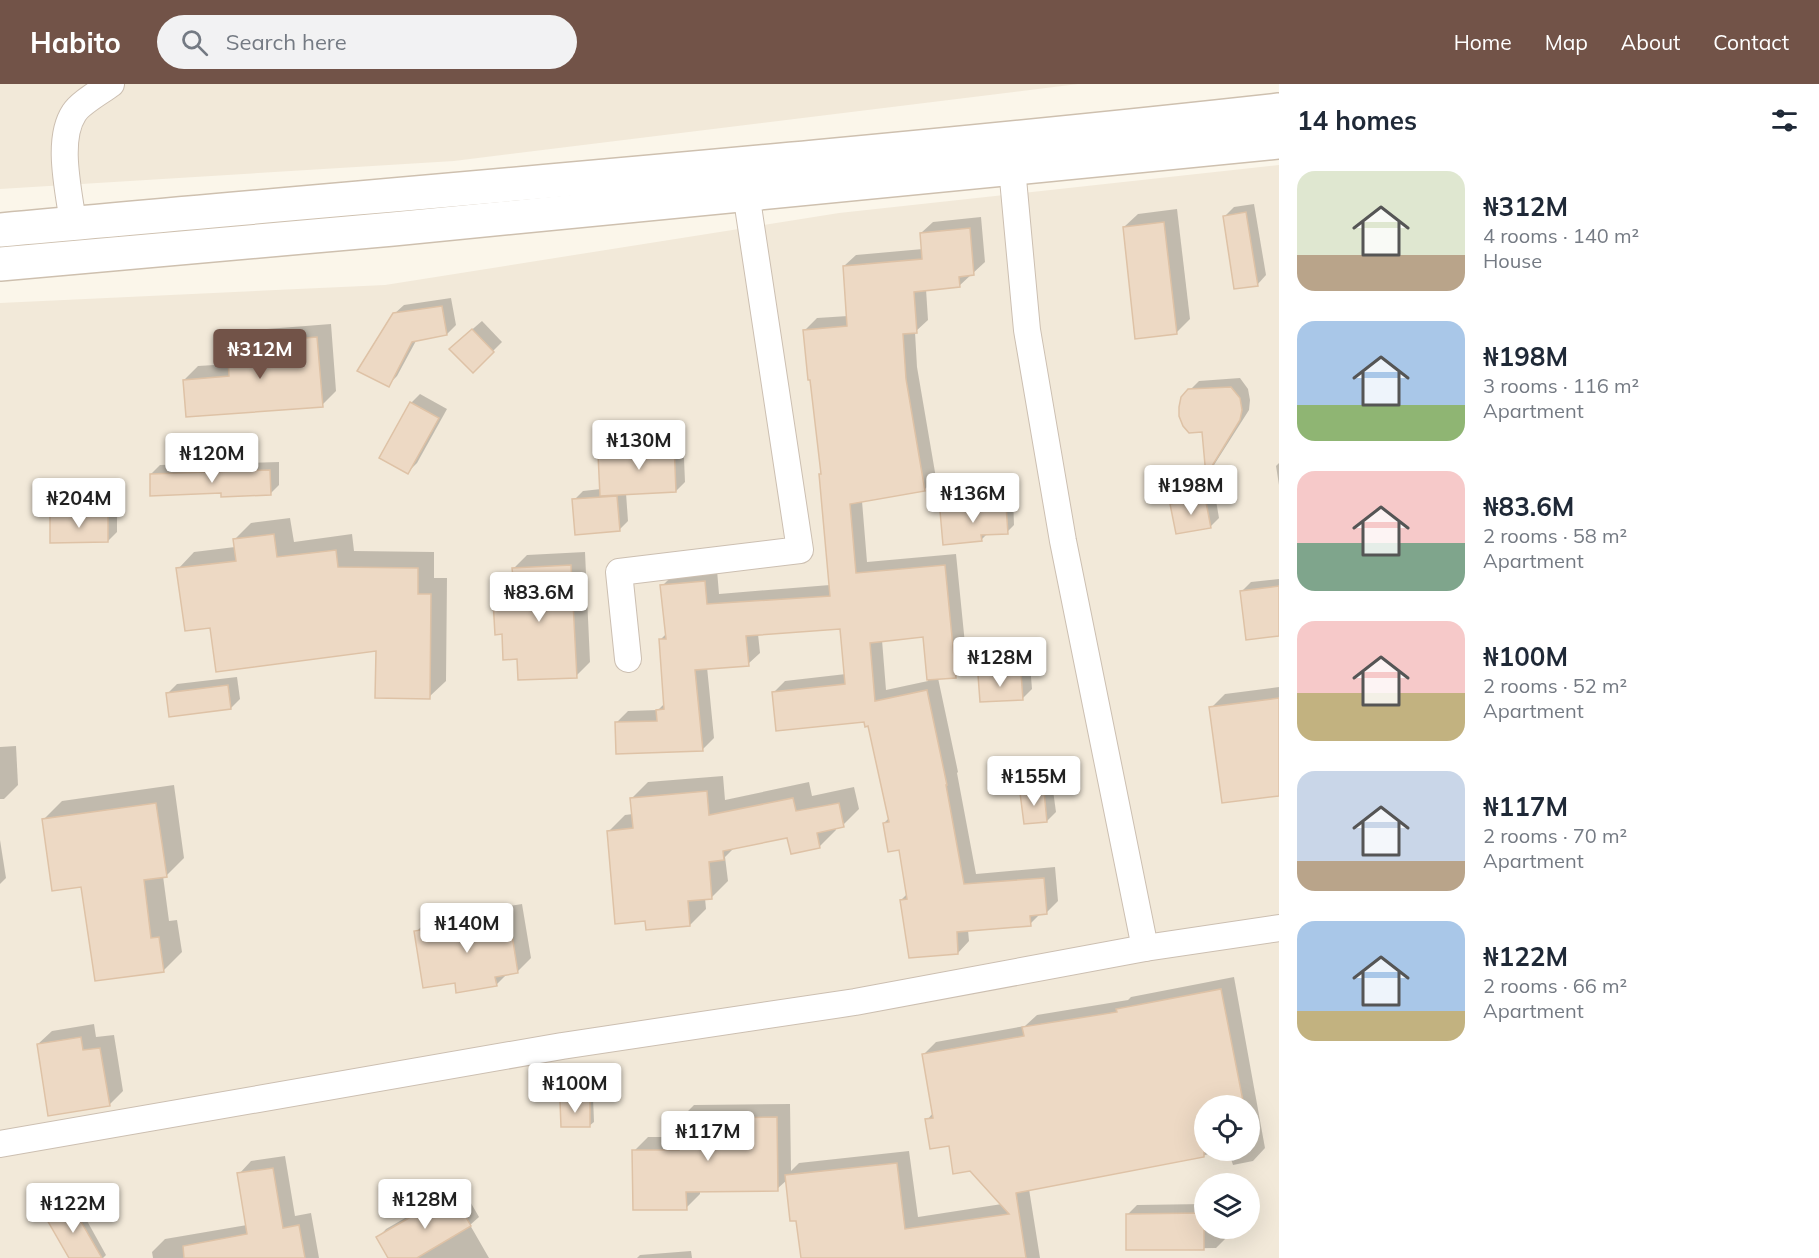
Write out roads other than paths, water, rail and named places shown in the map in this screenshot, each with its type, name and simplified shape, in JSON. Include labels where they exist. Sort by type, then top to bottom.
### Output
[{"type":"main road","points":[[0,230],[712,167],[1279,110]]},
{"type":"main road","points":[[0,264],[405,228],[1279,142]]},
{"type":"street","points":[[73,223],[64,146],[66,128],[75,111],[111,84]]},
{"type":"street","points":[[1012,168],[1029,342],[1063,541],[1145,948]]},
{"type":"street","points":[[628,659],[618,572],[801,550],[746,194]]},
{"type":"street","points":[[0,1144],[562,1046],[855,1002],[1145,948],[1279,928]]}]
